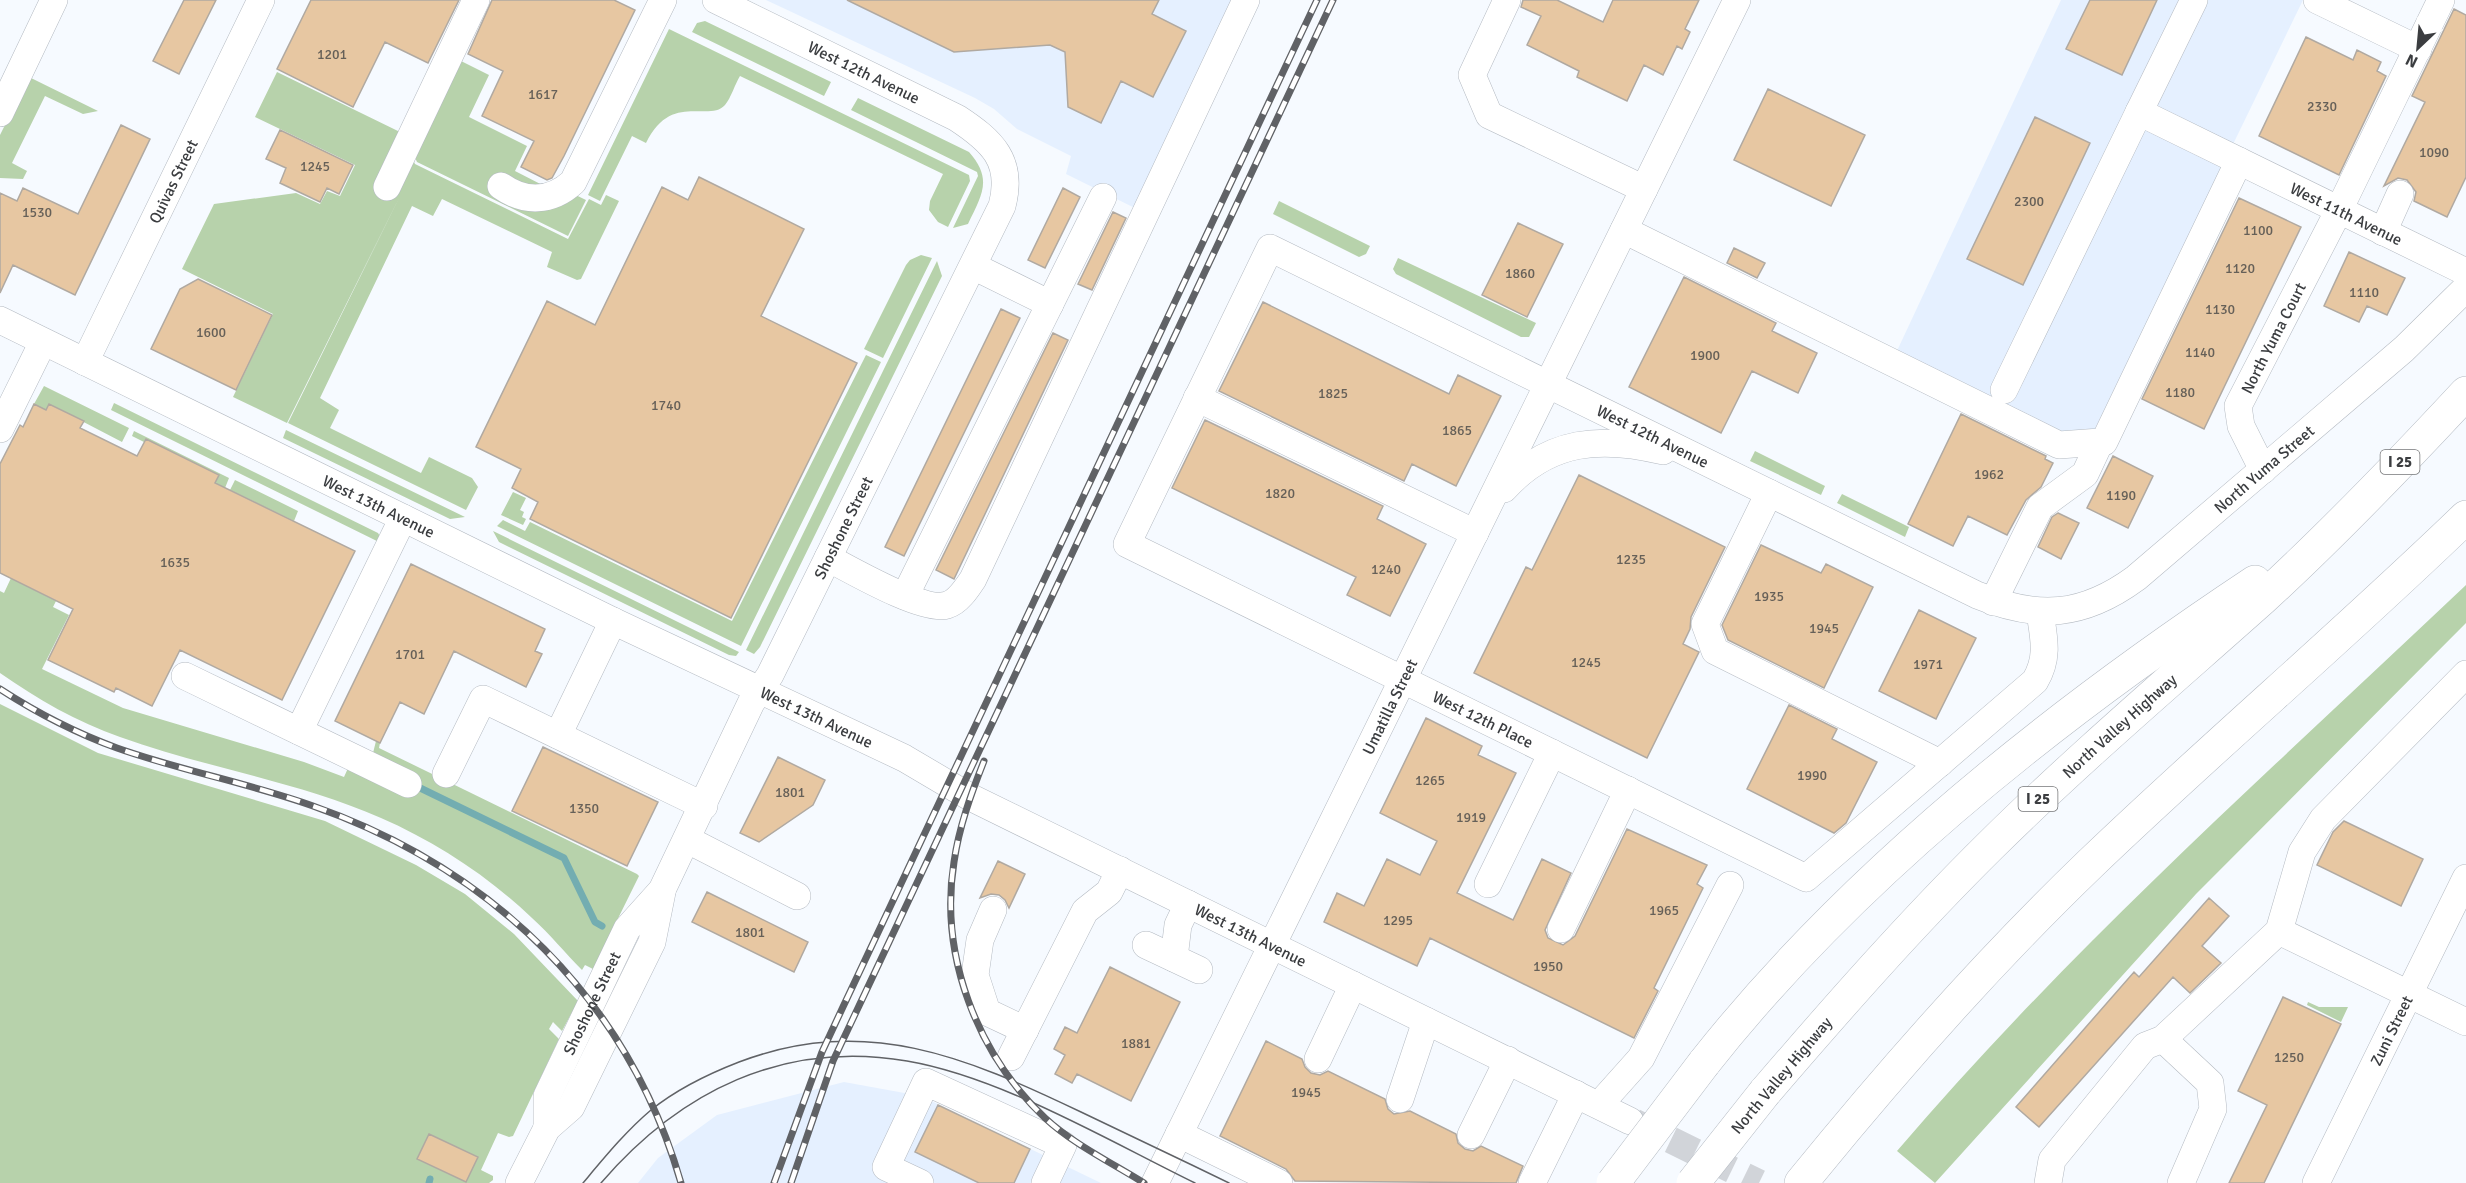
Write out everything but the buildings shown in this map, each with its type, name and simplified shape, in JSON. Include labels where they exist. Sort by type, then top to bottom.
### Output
[{"type":"highway","name":"North Valley Highway","points":[[1693,1183],[1765,1092],[1861,980],[1991,845],[2334,530],[2466,393]]},
{"type":"highway","points":[[1801,1183],[1844,1129],[2002,953],[2089,864],[2466,518]]},
{"type":"highway","points":[[1613,1183],[1704,1063],[1756,1001],[1816,937],[1963,802],[2033,743],[2170,638],[2334,530]]},
{"type":"street","points":[[0,112],[54,0]]},
{"type":"street","name":"Quivas Street","points":[[85,362],[261,0]]},
{"type":"street","points":[[387,187],[476,0]]},
{"type":"street","points":[[501,186],[514,194],[537,199],[555,194],[573,182],[663,0]]},
{"type":"street","name":"West 12th Avenue","points":[[716,0],[957,118],[987,140],[1002,159]]},
{"type":"street","points":[[828,558],[925,606],[948,605],[964,592],[973,579],[1246,0]]},
{"type":"street","points":[[1507,0],[1472,75],[1489,115],[1644,189]]},
{"type":"street","name":"Umatilla Street","points":[[1155,1183],[1737,0]]},
{"type":"street","points":[[2004,390],[2194,0]]},
{"type":"street","points":[[2317,0],[2418,49]]},
{"type":"street","name":"North Yuma Court","points":[[2263,470],[2241,426],[2238,406],[2340,210],[2441,0]]},
{"type":"street","name":"West 11th Avenue","points":[[2139,112],[2466,273]]},
{"type":"street","points":[[1624,230],[2059,445],[2104,442],[2233,158]]},
{"type":"street","name":"Shoshone Street","points":[[519,1183],[547,1128],[546,1096],[627,930],[662,890],[688,840],[751,703],[770,675],[973,266],[1006,192],[1007,181],[1002,159]]},
{"type":"street","points":[[2383,232],[2400,194]]},
{"type":"street","points":[[905,596],[1103,197]]},
{"type":"street","name":"West 12th Avenue","points":[[1197,398],[1270,248],[1993,602],[2040,613]]},
{"type":"street","points":[[973,266],[1050,304]]},
{"type":"street","name":"North Yuma Street","points":[[2040,613],[2078,608],[2123,587],[2404,349],[2466,288]]},
{"type":"street","name":"West 13th Avenue","points":[[0,320],[613,621],[904,758],[970,796],[1630,1120]]},
{"type":"street","points":[[0,429],[44,342]]},
{"type":"street","points":[[1197,398],[1480,522],[1515,476],[1531,464],[1565,448],[1619,442],[1702,460]]},
{"type":"street","name":"West 12th Place","points":[[1197,398],[1127,544],[1806,878],[1940,763]]},
{"type":"street","points":[[1993,602],[2040,507],[2085,474],[2100,442]]},
{"type":"street","points":[[1769,493],[1705,624],[1715,651],[1940,763],[2035,681],[2040,672],[2046,648],[2040,613]]},
{"type":"street","points":[[299,731],[403,518]]},
{"type":"street","points":[[558,735],[613,621]]},
{"type":"street","points":[[2048,1183],[2052,1160],[2145,1046],[2163,1039],[2279,931],[2302,852],[2323,819],[2466,674]]},
{"type":"street","points":[[185,676],[408,784]]},
{"type":"street","points":[[446,774],[483,699],[704,806]]},
{"type":"street","points":[[1488,884],[1552,753]]},
{"type":"street","points":[[1561,929],[1628,790]]},
{"type":"street","points":[[688,840],[796,896]]},
{"type":"street","points":[[1011,1058],[1085,910],[1110,892],[1120,870]]},
{"type":"street","name":"Zuni Street","points":[[2316,1183],[2466,878]]},
{"type":"street","points":[[1532,1183],[1587,1100],[1641,1058],[1730,885]]},
{"type":"street","points":[[1174,958],[1178,926],[1188,904]]},
{"type":"street","points":[[993,910],[980,940],[975,975],[987,1012],[1025,1030]]},
{"type":"street","points":[[2279,931],[2466,1022]]},
{"type":"street","points":[[1146,945],[1199,970]]},
{"type":"street","points":[[1318,1059],[1353,985]]},
{"type":"street","points":[[1400,1099],[1426,1021]]},
{"type":"street","points":[[2163,1039],[2210,1083],[2213,1109],[2181,1183]]},
{"type":"street","points":[[1471,1135],[1508,1060]]},
{"type":"street","points":[[920,1183],[886,1167],[926,1082],[1063,1144],[1044,1183]]},
{"type":"street","points":[[1179,1134],[1279,1183]]},
{"type":"shaded area","points":[[766,0],[1259,0],[1153,217],[1066,174],[1071,156],[1017,129],[994,109],[975,98]]},
{"type":"shaded area","points":[[2061,0],[2303,0],[2091,437],[2068,438],[1896,353]]},
{"type":"shaded area","points":[[844,1082],[921,1096],[1101,1183],[638,1183],[658,1158],[717,1115]]},
{"type":"green space","points":[[705,21],[831,82],[824,96],[692,32],[697,23]]},
{"type":"green space","points":[[669,29],[969,175],[970,181],[948,227],[938,222],[929,210],[930,201],[943,174],[740,76],[727,102],[718,110],[689,111],[667,118],[656,127],[646,143],[632,136],[600,201],[588,195]]},
{"type":"green space","points":[[457,59],[489,75],[469,117],[527,146],[515,171],[554,191],[557,186],[586,200],[568,236],[417,162],[412,151]]},
{"type":"green space","points":[[277,72],[400,132],[415,164],[568,239],[589,199],[601,205],[606,195],[619,201],[581,279],[577,280],[547,267],[552,252],[442,199],[433,216],[412,206],[320,398],[339,410],[330,428],[421,473],[429,457],[472,478],[478,487],[466,510],[288,423],[401,194],[287,423],[233,397],[273,314],[182,269],[214,204],[296,193],[320,204],[327,191],[340,196],[355,165],[255,117]]},
{"type":"green space","points":[[29,77],[98,111],[83,114],[45,96],[12,163],[27,171],[23,179],[0,178],[0,135]]},
{"type":"green space","points":[[858,98],[969,152],[981,171],[983,187],[968,224],[953,228],[978,176],[977,172],[851,110]]},
{"type":"green space","points":[[1279,201],[1370,246],[1366,254],[1359,257],[1273,214]]},
{"type":"green space","points":[[921,255],[932,258],[883,358],[864,349],[906,265],[910,260]]},
{"type":"green space","points":[[1398,258],[1536,323],[1529,337],[1521,337],[1396,274],[1393,269]]},
{"type":"green space","points":[[937,261],[942,276],[760,647],[754,654],[746,650]]},
{"type":"green space","points":[[866,355],[881,362],[741,646],[497,526],[503,520],[525,531],[530,522],[732,621]]},
{"type":"green space","points":[[44,386],[129,428],[122,442],[49,404],[46,410],[34,404]]},
{"type":"green space","points":[[114,403],[378,533],[385,545],[111,410]]},
{"type":"green space","points":[[286,430],[465,517],[450,519],[283,438]]},
{"type":"green space","points":[[134,431],[229,478],[225,488],[215,483],[219,475],[146,439],[144,442],[132,436]]},
{"type":"green space","points":[[1755,451],[1825,486],[1821,495],[1750,461]]},
{"type":"green space","points":[[235,480],[298,511],[294,521],[230,490]]},
{"type":"green space","points":[[513,492],[526,498],[520,510],[524,512],[522,517],[526,519],[523,525],[501,515]]},
{"type":"green space","points":[[1842,494],[1909,527],[1905,537],[1837,503]]},
{"type":"green space","points":[[493,531],[739,652],[736,656],[729,655],[499,542]]},
{"type":"green space","points":[[11,578],[56,601],[53,607],[69,615],[42,669],[123,708],[304,762],[344,777],[349,766],[373,753],[376,741],[380,743],[379,748],[637,874],[639,876],[593,969],[585,965],[582,970],[539,924],[498,888],[461,861],[401,827],[317,794],[185,758],[120,737],[73,717],[14,683],[0,673],[0,591],[4,593]]},
{"type":"green space","points":[[2466,585],[2466,623],[2196,894],[1935,1183],[1897,1151],[1963,1076],[2102,931],[2246,791]]},
{"type":"green space","points":[[0,704],[98,753],[325,821],[416,865],[465,894],[514,934],[578,1001],[562,1031],[553,1022],[549,1029],[559,1039],[513,1136],[498,1133],[481,1170],[493,1176],[493,1180],[489,1183],[0,1183]]},
{"type":"green space","points":[[2308,1002],[2319,1007],[2348,1007],[2341,1022],[2307,1005]]},
{"type":"waterway","points":[[414,785],[564,858],[595,922],[602,926]]},
{"type":"waterway","points":[[429,1183],[430,1179]]},
{"type":"tunnel","points":[[1634,1122],[1759,1183]]},
{"type":"tram line","points":[[583,1183],[642,1118],[661,1102],[682,1089],[739,1062],[785,1048],[830,1042],[873,1042],[914,1048],[956,1059],[1038,1092],[1229,1183]]},
{"type":"tram line","points":[[601,1183],[632,1150],[665,1122],[700,1098],[737,1080],[777,1066],[818,1058],[861,1056],[907,1061],[980,1081],[1054,1112],[1195,1183]]},
{"type":"railway","points":[[774,1183],[822,1052],[1317,0]]},
{"type":"railway","points":[[791,1183],[833,1061],[1333,0]]},
{"type":"railway","points":[[0,689],[57,722],[117,748],[289,798],[378,833],[439,866],[494,904],[544,949],[588,999],[626,1055],[657,1117],[681,1183]]},
{"type":"railway","points":[[984,761],[959,836],[951,897],[952,932],[958,967],[968,1001],[982,1033],[1000,1064],[1045,1118],[1080,1145],[1144,1183]]}]
